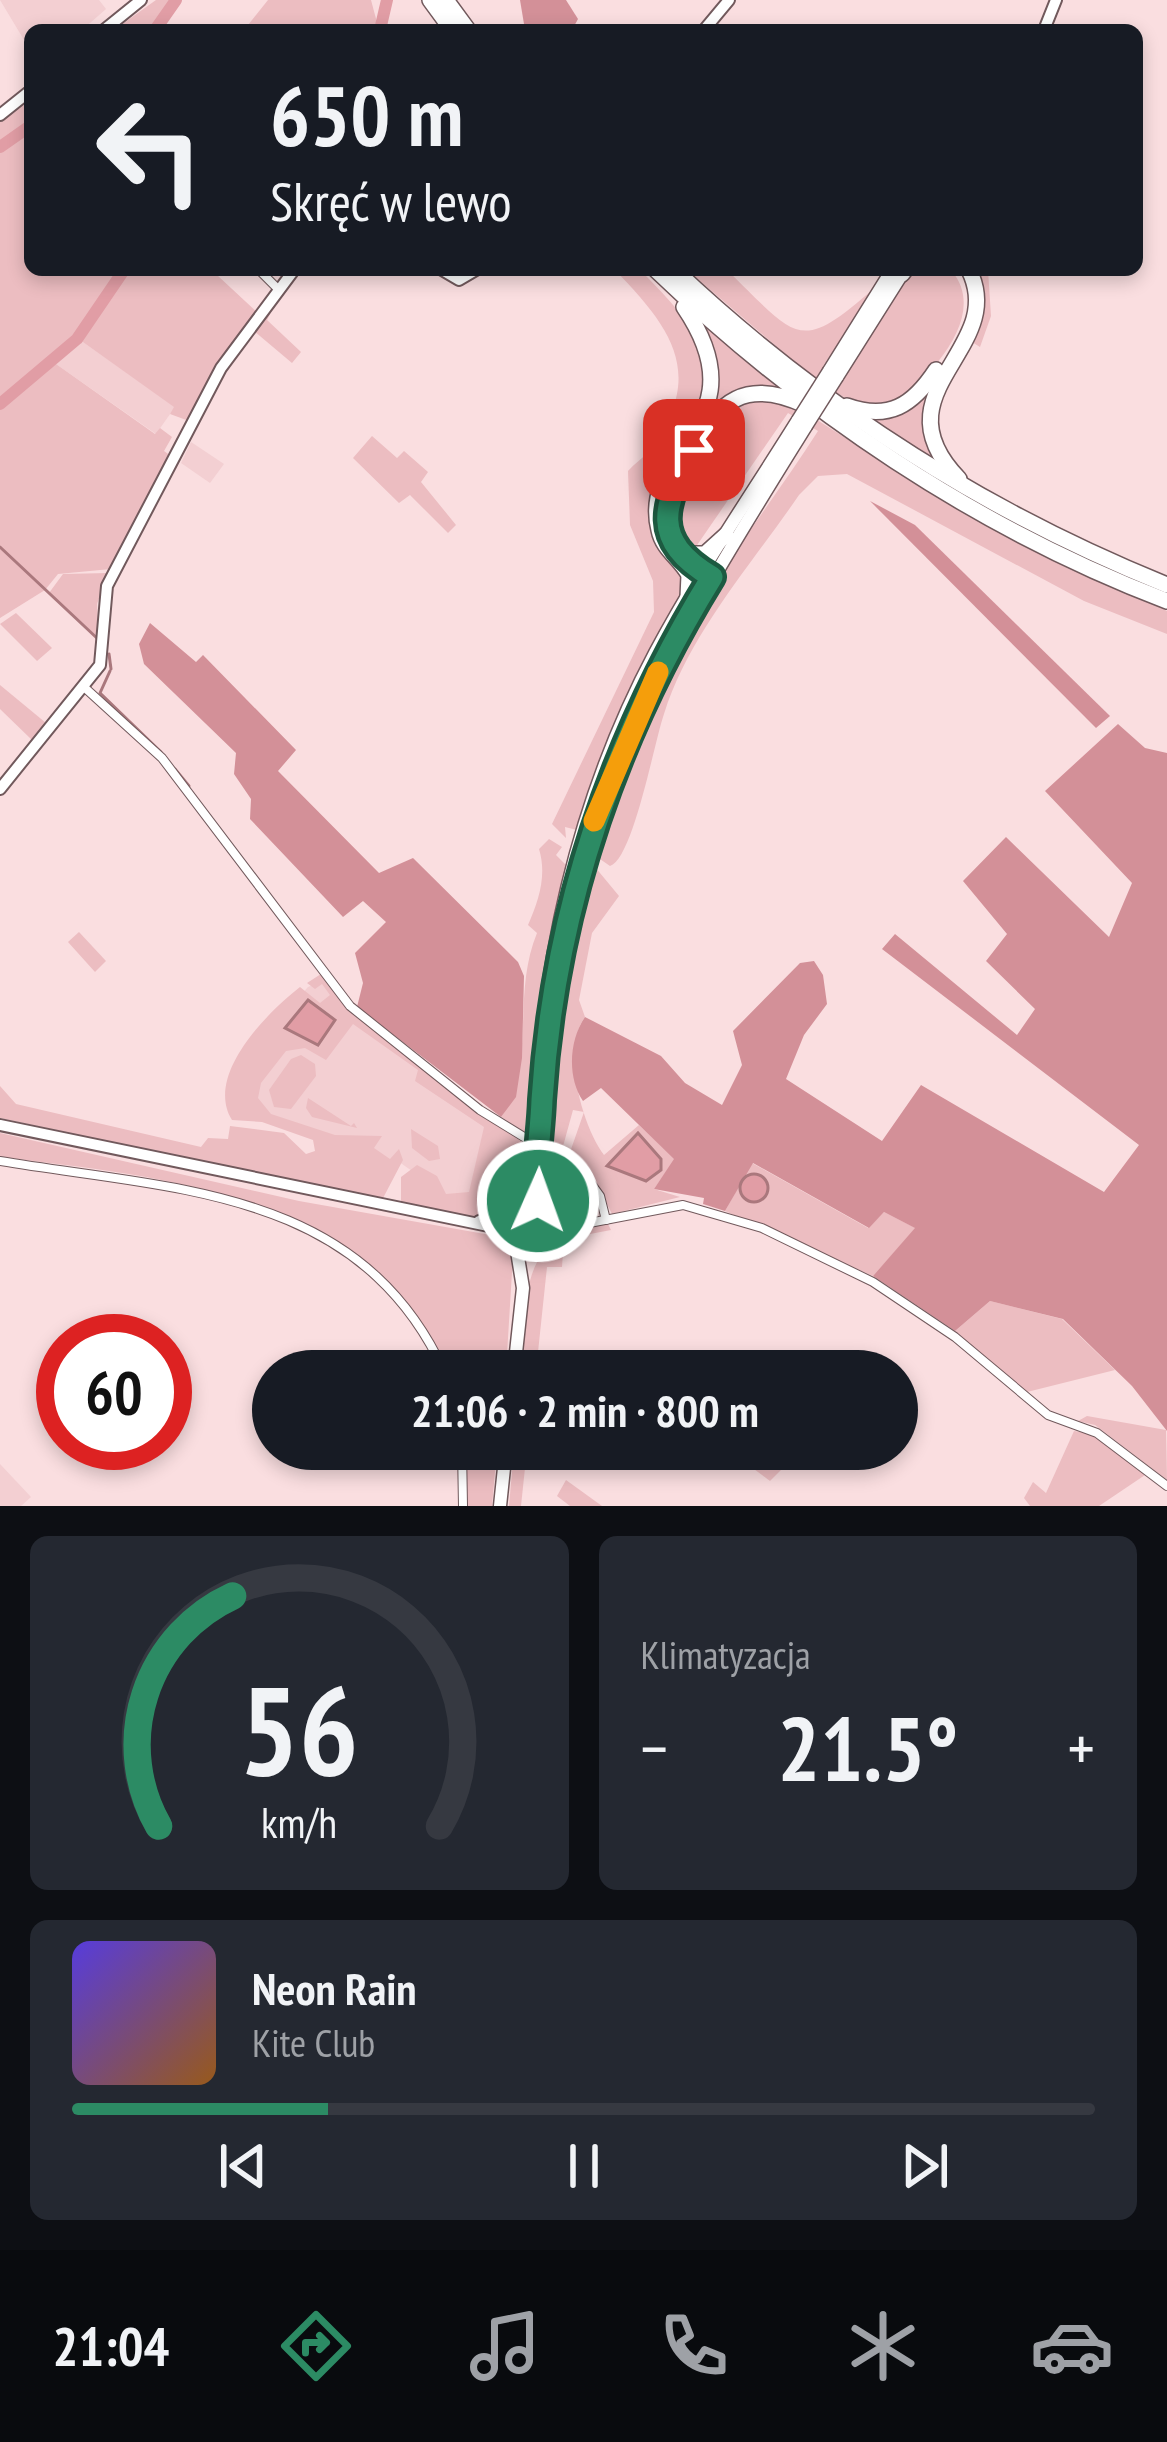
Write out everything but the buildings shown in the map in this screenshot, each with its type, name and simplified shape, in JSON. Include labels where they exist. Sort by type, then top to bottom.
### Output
[{"type":"highway","points":[[668,276],[701,333],[712,370],[703,417],[657,505],[662,542],[708,574]]},
{"type":"highway","points":[[669,276],[741,348],[835,420],[971,508],[1167,601]]},
{"type":"highway","points":[[670,276],[828,398],[975,494],[1167,585]]},
{"type":"highway","points":[[828,398],[887,412],[918,396],[965,319],[968,294],[960,276]]},
{"type":"highway","points":[[971,276],[977,294],[974,322],[935,390],[930,422],[941,457],[975,494]]},
{"type":"highway","points":[[688,597],[689,575],[668,530],[666,506],[726,403],[742,394],[770,393],[835,420]]},
{"type":"highway","points":[[680,556],[705,554],[726,535]]},
{"type":"main road","points":[[516,1350],[523,1288],[544,1243],[546,1212],[536,1196],[536,1154],[545,992],[574,854],[620,727],[688,597],[708,574],[898,276]]},
{"type":"main road","points":[[537,1136],[556,974],[590,835],[640,708],[726,535],[802,423]]},
{"type":"main road","points":[[523,1288],[512,1240],[516,1210],[528,1196],[536,1154]]},
{"type":"main road","points":[[516,1210],[546,1212]]},
{"type":"main road","points":[[512,1240],[544,1243]]},
{"type":"main road","points":[[500,1506],[504,1470]]},
{"type":"street","points":[[111,24],[141,0]]},
{"type":"street","points":[[709,24],[729,0]]},
{"type":"street","points":[[0,115],[24,96]]},
{"type":"street","points":[[265,276],[278,290]]},
{"type":"street","points":[[0,789],[84,687],[104,654],[101,608],[107,586],[220,368],[289,276]]},
{"type":"street","points":[[84,687],[163,758],[350,1006],[498,1123],[584,1174],[600,1196],[606,1220]]},
{"type":"street","points":[[0,1125],[464,1221],[512,1240]]},
{"type":"street","points":[[0,1161],[208,1192],[305,1227],[344,1250],[384,1284],[417,1323],[432,1350]]},
{"type":"street","points":[[544,1243],[584,1224],[688,1205],[762,1228],[872,1282],[956,1337],[1048,1415],[1097,1433],[1167,1486]]},
{"type":"street","points":[[464,1221],[516,1210]]},
{"type":"street","points":[[546,1212],[584,1224]]},
{"type":"street","points":[[462,1470],[463,1506]]},
{"type":"shaded area","points":[[0,0],[99,0],[106,9],[89,24],[24,24],[24,40]]},
{"type":"shaded area","points":[[156,0],[175,0],[158,24],[122,24]]},
{"type":"shaded area","points":[[268,0],[371,0],[377,24],[249,24]]},
{"type":"shaded area","points":[[520,0],[566,0],[578,19],[575,24],[524,24]]},
{"type":"shaded area","points":[[24,105],[24,128],[0,145],[0,122]]},
{"type":"shaded area","points":[[24,131],[24,276],[115,276],[76,336],[0,399],[0,149]]},
{"type":"shaded area","points":[[124,276],[218,276],[258,313],[189,421],[170,414],[174,407],[80,340]]},
{"type":"shaded area","points":[[620,276],[646,276],[684,319],[704,359],[700,403],[650,512],[654,533],[682,575],[682,592],[631,687],[577,830],[565,827],[566,838],[552,824],[654,612],[653,581],[630,525],[628,471],[648,452],[666,424],[679,376],[675,354],[652,312]]},
{"type":"shaded area","points":[[694,276],[733,276],[770,312],[800,330],[832,321],[880,283],[823,366],[843,379],[909,276],[954,276],[964,307],[959,326],[937,363],[893,406],[857,405],[817,381]]},
{"type":"shaded area","points":[[979,276],[988,276],[991,316],[980,347],[972,342],[984,304]]},
{"type":"shaded area","points":[[276,302],[267,320],[301,352],[292,363],[254,331]]},
{"type":"shaded area","points":[[702,322],[781,389],[743,389],[712,410],[719,370]]},
{"type":"shaded area","points":[[80,340],[175,407],[156,434],[56,364]]},
{"type":"shaded area","points":[[56,364],[155,434],[160,428],[172,437],[164,451],[171,456],[111,569],[58,574],[45,590],[0,618],[0,407]]},
{"type":"shaded area","points":[[928,394],[925,439],[939,466],[863,415],[894,418]]},
{"type":"shaded area","points":[[743,398],[787,401],[955,507],[1167,611],[1167,634],[1084,601],[847,474],[818,476],[742,574],[689,656],[664,714],[627,843],[610,866],[597,857],[604,847],[595,842],[667,660],[698,606],[818,431],[788,413],[693,551],[673,530],[679,496],[706,439]]},
{"type":"shaded area","points":[[372,436],[397,458],[404,451],[428,472],[421,482],[456,525],[448,533],[410,495],[399,503],[353,458]]},
{"type":"shaded area","points":[[191,442],[224,464],[210,483],[181,463]]},
{"type":"shaded area","points":[[870,501],[915,525],[1110,716],[1096,728]]},
{"type":"shaded area","points":[[108,573],[97,604],[99,638],[49,593],[63,574]]},
{"type":"shaded area","points":[[16,613],[52,648],[37,661],[0,624]]},
{"type":"shaded area","points":[[150,623],[196,662],[203,655],[296,750],[278,771],[379,873],[413,858],[518,962],[524,976],[522,1058],[516,1097],[501,1117],[357,1007],[363,983],[355,953],[386,922],[363,901],[343,917],[250,819],[251,799],[234,774],[236,753],[144,664],[139,644]]},
{"type":"shaded area","points":[[0,685],[46,723],[32,740],[0,709]]},
{"type":"shaded area","points":[[1118,724],[1145,748],[1167,753],[1167,1431],[1132,1386],[1063,1319],[990,1301],[955,1331],[873,1276],[915,1228],[884,1212],[869,1228],[753,1163],[725,1211],[703,1204],[704,1198],[654,1189],[674,1159],[601,1088],[583,1101],[572,1070],[576,1037],[585,1017],[661,1056],[685,1083],[722,1105],[742,1065],[733,1031],[800,963],[814,961],[823,975],[827,1004],[804,1035],[786,1079],[882,1141],[921,1085],[1104,1192],[1139,1145],[882,949],[895,934],[1017,1035],[1035,1009],[986,961],[1007,934],[963,881],[1006,837],[1109,937],[1132,883],[1045,791]]},
{"type":"shaded area","points":[[549,839],[562,847],[556,855],[566,865],[543,976],[528,1134],[501,1117],[518,1076],[525,981],[537,933],[528,925],[541,887],[539,849]]},
{"type":"shaded area","points":[[595,867],[619,896],[592,933],[579,1000],[585,1017],[578,1031],[575,1067],[584,1112],[573,1110],[562,1150],[545,1142],[557,1006],[583,878],[594,880]]},
{"type":"shaded area","points":[[79,932],[106,961],[95,972],[68,942]]},
{"type":"shaded area","points":[[321,974],[341,998],[529,1148],[523,1199],[477,1218],[401,1206],[401,1177],[417,1165],[437,1176],[446,1194],[469,1192],[484,1127],[415,1081],[418,1070],[353,1024],[326,1060],[305,1048],[286,1051],[261,1083],[258,1098],[271,1114],[335,1135],[382,1136],[374,1148],[390,1159],[399,1149],[403,1160],[382,1200],[0,1118],[0,1086],[16,1104],[201,1147],[208,1138],[228,1139],[230,1126],[284,1133],[306,1154],[315,1151],[313,1140],[262,1122],[232,1120],[226,1084],[243,1046],[300,987],[320,1003],[330,995],[322,984],[315,989],[307,983]]},
{"type":"shaded area","points":[[322,981],[496,1126],[481,1196],[438,1204],[412,1171],[395,1159],[390,1162],[261,1118],[249,1051],[308,987]]},
{"type":"shaded area","points":[[308,1000],[335,1020],[318,1045],[285,1028]]},
{"type":"shaded area","points":[[301,1055],[315,1064],[316,1076],[291,1109],[274,1107],[269,1090],[291,1059]]},
{"type":"shaded area","points":[[308,1098],[357,1128],[312,1117],[306,1108]]},
{"type":"shaded area","points":[[584,1112],[604,1155],[639,1125],[675,1159],[654,1189],[680,1197],[612,1214],[595,1180],[568,1158]]},
{"type":"shaded area","points":[[411,1129],[438,1146],[440,1159],[429,1161],[412,1148]]},
{"type":"shaded area","points":[[0,1133],[299,1201],[496,1236],[513,1256],[507,1350],[435,1350],[413,1312],[368,1266],[316,1231],[257,1206],[129,1174],[0,1157]]},
{"type":"shaded area","points":[[638,1133],[661,1159],[661,1170],[646,1181],[607,1166]]},
{"type":"shaded area","points":[[545,1156],[589,1187],[597,1217],[566,1217],[541,1200]]},
{"type":"shaded area","points":[[752,1163],[868,1228],[884,1212],[916,1228],[873,1276],[725,1211]]},
{"type":"shaded area","points":[[754,1174],[764,1178],[768,1188],[764,1198],[754,1202],[744,1198],[740,1188],[744,1178]]},
{"type":"shaded area","points":[[608,1224],[611,1230],[564,1239],[562,1267],[547,1267],[538,1350],[523,1350],[532,1273],[556,1241],[578,1230]]},
{"type":"shaded area","points":[[990,1301],[1062,1319],[1115,1370],[1023,1393],[955,1331]]},
{"type":"shaded area","points":[[1087,1416],[1166,1430],[1167,1480],[1095,1425],[1078,1421]]},
{"type":"shaded area","points":[[1074,1431],[1092,1434],[1148,1473],[1099,1506],[1030,1506],[1024,1498],[1033,1482],[1046,1493]]},
{"type":"shaded area","points":[[0,1464],[31,1497],[21,1506],[0,1506]]},
{"type":"shaded area","points":[[465,1470],[495,1470],[492,1506],[465,1506]]},
{"type":"shaded area","points":[[512,1470],[525,1470],[521,1506],[509,1506]]},
{"type":"shaded area","points":[[755,1470],[781,1470],[770,1481]]},
{"type":"shaded area","points":[[566,1480],[602,1506],[570,1506],[557,1496]]},
{"type":"waterway","points":[[159,24],[176,0]]},
{"type":"waterway","points":[[381,24],[387,0]]},
{"type":"waterway","points":[[0,147],[24,130]]},
{"type":"waterway","points":[[0,404],[77,339],[120,276]]},
{"type":"waterway","points":[[0,547],[99,640]]},
{"type":"waterway","points":[[109,654],[111,669]]},
{"type":"waterway","points":[[110,671],[100,693],[161,752]]},
{"type":"waterway","points":[[175,769],[189,786]]},
{"type":"slow traffic","points":[[594,821],[621,748],[658,672]]},
{"type":"route","points":[[538,1201],[550,1012],[583,858],[621,748],[670,648],[712,577],[676,546],[666,523],[669,497],[694,450]]}]
